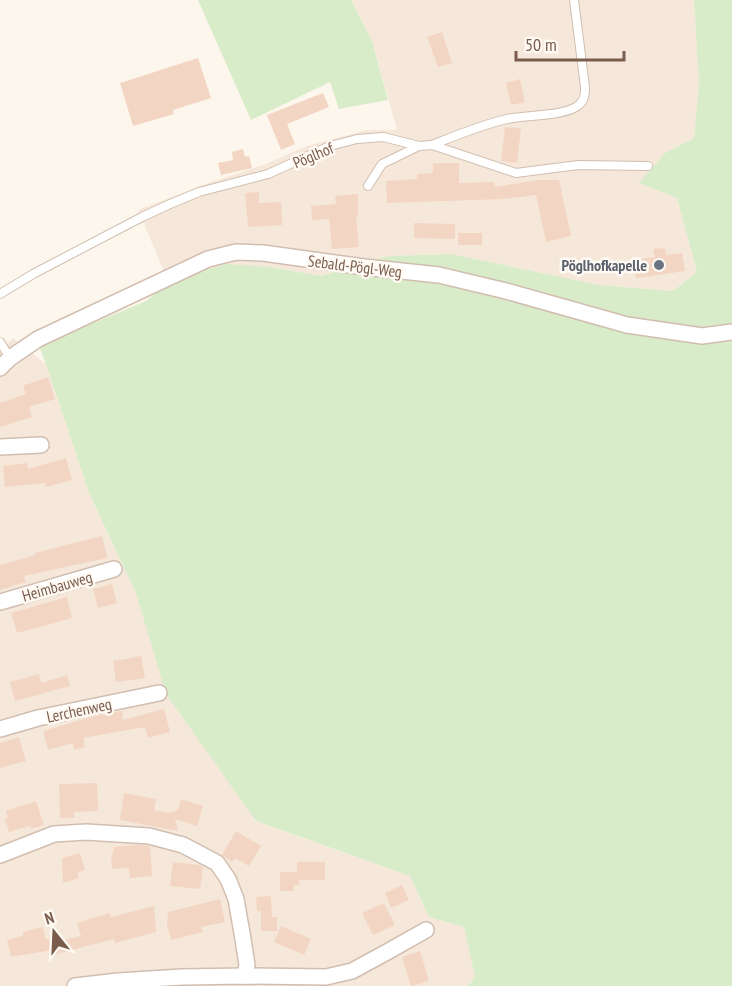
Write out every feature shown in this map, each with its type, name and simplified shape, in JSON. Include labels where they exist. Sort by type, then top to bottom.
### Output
[{"type":"street","name":"Sebald-Pögl-Weg","points":[[5,363],[38,339],[208,259],[236,252],[263,253],[439,275],[627,325],[702,336],[732,332]]},
{"type":"street","points":[[0,447],[41,445]]},
{"type":"street","name":"Heimbauweg","points":[[0,602],[114,569]]},
{"type":"street","name":"Lerchenweg","points":[[0,729],[38,718],[159,693]]},
{"type":"street","points":[[0,855],[54,834],[86,832],[149,836],[183,845],[217,862],[228,879],[236,899],[247,965],[245,976]]},
{"type":"street","points":[[75,986],[182,977],[326,977],[352,971],[426,930]]},
{"type":"lane","points":[[432,145],[482,125],[510,118],[568,111],[579,105],[585,96],[585,87],[574,0]]},
{"type":"lane","name":"Pöglhof","points":[[0,294],[33,274],[170,204],[199,192],[268,174],[330,146],[357,139],[383,137],[419,146],[432,145],[516,173],[578,165],[648,166]]},
{"type":"lane","points":[[368,186],[381,164],[419,146]]},
{"type":"lane","points":[[0,342],[5,363]]},
{"type":"shaded area","points":[[351,0],[694,0],[699,85],[694,138],[665,153],[640,183],[677,198],[697,272],[673,291],[599,285],[451,254],[388,256],[321,276],[271,267],[198,272],[169,283],[138,210],[263,165],[307,146],[367,130],[397,130],[372,41]]},
{"type":"shaded area","points":[[13,338],[46,364],[89,493],[136,593],[255,821],[410,876],[429,917],[464,927],[475,977],[468,986],[0,986],[0,351]]},
{"type":"green space","points":[[198,0],[351,0],[372,41],[388,100],[339,109],[330,82],[251,120]]},
{"type":"green space","points":[[694,0],[732,0],[732,986],[468,986],[475,977],[464,927],[429,917],[410,876],[256,821],[166,694],[136,593],[89,493],[39,346],[146,301],[169,283],[227,264],[271,267],[321,276],[388,256],[451,254],[599,285],[673,291],[697,272],[677,198],[639,183],[665,153],[694,138],[699,85]]},
{"type":"building","points":[[442,32],[452,63],[438,67],[427,37]]},
{"type":"building","points":[[198,58],[211,98],[173,110],[174,114],[133,126],[120,83]]},
{"type":"building","points":[[520,79],[525,102],[511,105],[506,83]]},
{"type":"building","points":[[323,93],[329,107],[287,124],[295,144],[281,150],[267,115]]},
{"type":"building","points":[[505,127],[521,128],[517,163],[501,161]]},
{"type":"building","points":[[243,149],[245,157],[249,156],[252,168],[221,175],[218,163],[233,160],[232,152]]},
{"type":"building","points":[[433,163],[459,163],[459,183],[494,182],[494,187],[539,180],[559,180],[571,236],[546,242],[536,195],[504,199],[387,203],[386,181],[417,179],[417,174],[433,173]]},
{"type":"building","points":[[259,192],[259,203],[281,202],[282,225],[248,227],[245,193]]},
{"type":"building","points":[[358,194],[358,217],[356,217],[359,247],[332,249],[329,219],[312,220],[311,206],[336,204],[335,196]]},
{"type":"building","points":[[414,223],[455,224],[455,239],[414,238]]},
{"type":"building","points":[[458,233],[482,233],[482,245],[458,245]]},
{"type":"building","name":"Pöglhofkapelle","points":[[665,248],[666,255],[682,253],[685,271],[636,278],[634,260],[655,257],[653,249]]},
{"type":"building","points":[[48,377],[55,399],[29,407],[32,417],[0,427],[0,403],[26,394],[23,386]]},
{"type":"building","points":[[66,458],[72,480],[46,487],[45,483],[5,487],[3,466],[27,463],[28,469]]},
{"type":"building","points":[[102,536],[107,558],[24,576],[26,582],[0,590],[0,565],[35,555],[35,553]]},
{"type":"building","points":[[112,584],[117,603],[98,608],[93,589]]},
{"type":"building","points":[[67,597],[72,618],[17,633],[11,613]]},
{"type":"building","points":[[141,656],[145,678],[116,682],[113,661]]},
{"type":"building","points":[[39,674],[41,683],[67,675],[70,686],[15,701],[10,682]]},
{"type":"building","points":[[164,709],[170,732],[148,738],[145,727],[83,738],[85,747],[74,750],[73,743],[48,750],[43,731],[122,711],[123,720]]},
{"type":"building","points":[[19,737],[26,761],[0,768],[0,743]]},
{"type":"building","points":[[97,783],[98,811],[74,812],[74,818],[60,818],[59,784]]},
{"type":"building","points":[[124,793],[156,799],[154,810],[170,813],[178,810],[181,799],[203,806],[197,826],[175,819],[178,831],[120,820]]},
{"type":"building","points":[[36,801],[44,825],[9,832],[5,819],[8,817],[6,811]]},
{"type":"building","points":[[236,831],[261,846],[249,866],[235,858],[232,862],[222,855]]},
{"type":"building","points":[[150,846],[152,876],[130,878],[129,868],[112,869],[111,860],[114,847]]},
{"type":"building","points":[[80,853],[85,870],[77,872],[79,878],[63,883],[62,858]]},
{"type":"building","points":[[173,862],[203,867],[200,889],[170,886]]},
{"type":"building","points":[[297,862],[325,862],[325,880],[299,880],[299,885],[294,885],[294,891],[280,891],[280,872],[297,872]]},
{"type":"building","points":[[402,885],[409,900],[391,908],[385,893]]},
{"type":"building","points":[[271,896],[272,917],[277,917],[277,931],[261,931],[261,911],[257,911],[256,897]]},
{"type":"building","points":[[220,899],[225,922],[201,927],[203,932],[171,940],[167,924],[168,912]]},
{"type":"building","points":[[384,903],[395,925],[373,935],[362,913]]},
{"type":"building","points":[[154,906],[156,932],[115,943],[114,939],[53,955],[52,950],[11,957],[7,940],[23,936],[23,932],[43,927],[45,938],[56,942],[81,936],[77,923],[109,913],[111,917]]},
{"type":"building","points":[[281,926],[311,939],[304,955],[274,942]]},
{"type":"building","points":[[420,951],[429,981],[411,986],[402,957]]},
{"type":"place","name":"Pöglhofkapelle","points":[[659,265]]}]
